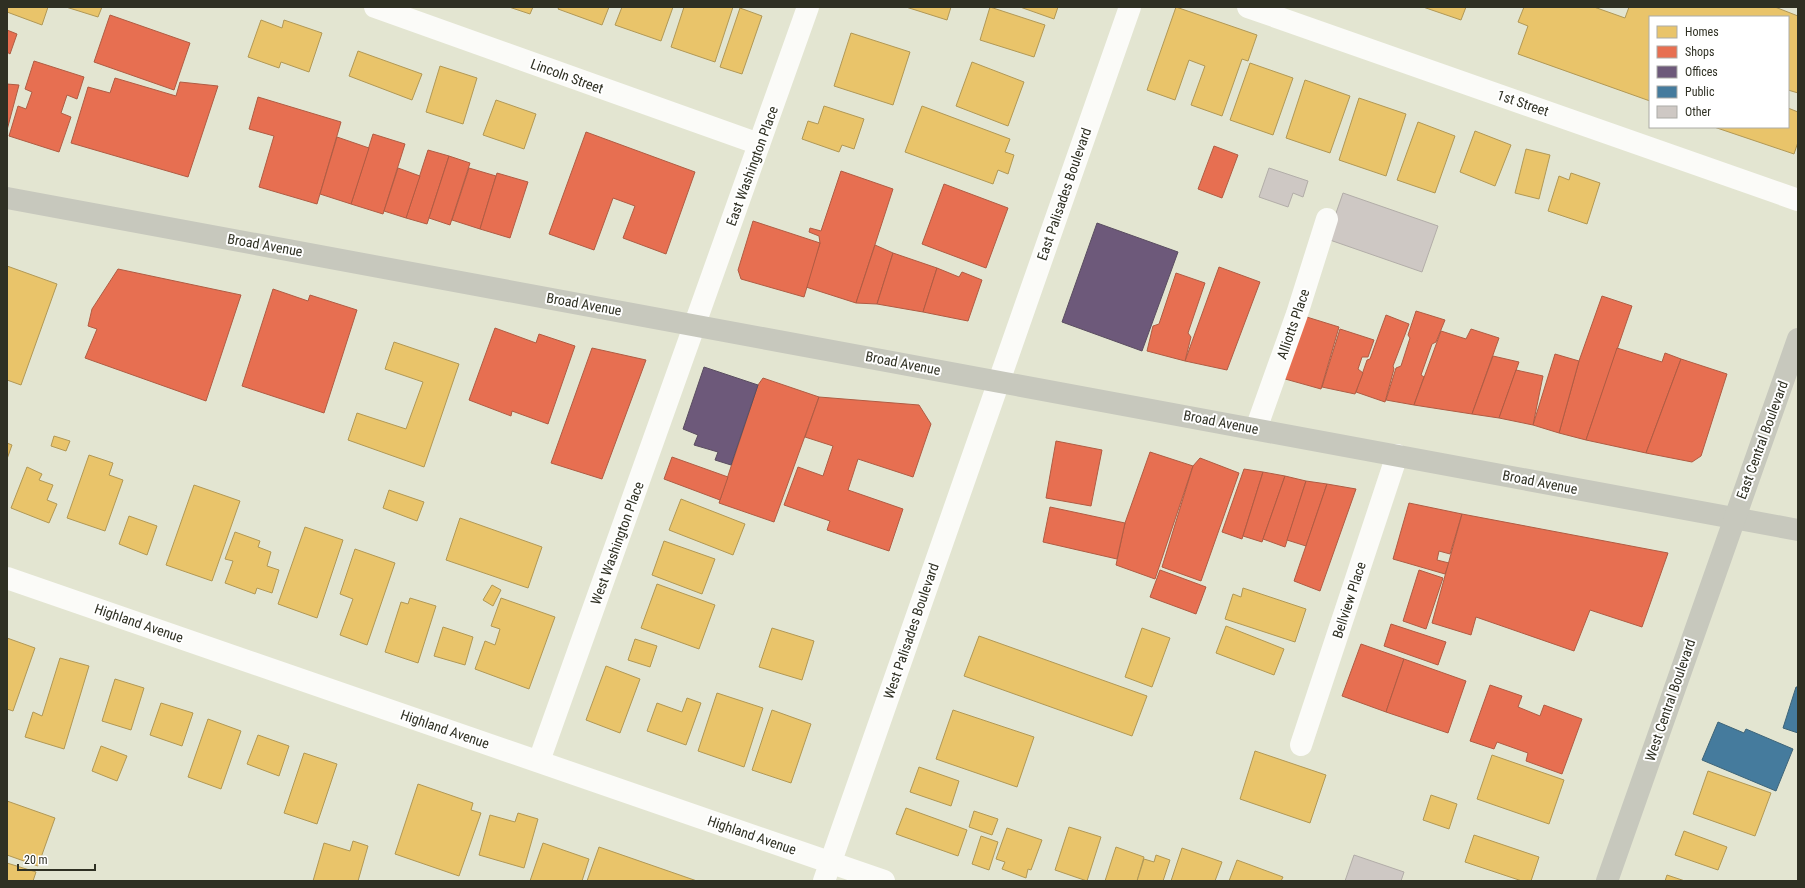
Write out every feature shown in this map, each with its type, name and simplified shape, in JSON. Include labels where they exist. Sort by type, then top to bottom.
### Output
[{"type":"main road","name":"Broad Avenue","points":[[7,198],[695,324],[1798,530]]},
{"type":"main road","name":"East Central Boulevard","points":[[1734,518],[1798,339]]},
{"type":"main road","name":"West Central Boulevard","points":[[1607,881],[1734,518]]},
{"type":"street","name":"Lincoln Street","points":[[375,7],[759,144]]},
{"type":"street","name":"East Washington Place","points":[[695,324],[808,7]]},
{"type":"street","name":"East Palisades Boulevard","points":[[998,381],[1130,7]]},
{"type":"street","name":"1st Street","points":[[1248,7],[1798,200]]},
{"type":"street","name":"Alliotts Place","points":[[1256,429],[1327,219]]},
{"type":"street","name":"West Washington Place","points":[[539,762],[695,324]]},
{"type":"street","name":"West Palisades Boulevard","points":[[828,872],[998,381]]},
{"type":"street","name":"Bellview Place","points":[[1301,745],[1397,455]]},
{"type":"street","name":"Highland Avenue","points":[[7,578],[539,762],[828,872],[884,881]]},
{"type":"building: Homes","points":[[7,7],[48,7],[42,25],[7,12]]},
{"type":"building: Homes","points":[[66,7],[102,7],[98,17]]},
{"type":"building: Homes","points":[[509,7],[533,7],[530,14]]},
{"type":"building: Homes","points":[[559,7],[609,7],[602,25],[558,9]]},
{"type":"building: Homes","points":[[622,7],[673,7],[661,41],[615,25]]},
{"type":"building: Homes","points":[[684,7],[733,7],[715,62],[671,47]]},
{"type":"building: Homes","points":[[906,7],[951,7],[947,20]]},
{"type":"building: Homes","points":[[990,7],[1045,25],[1034,57],[980,40]]},
{"type":"building: Homes","points":[[1020,7],[1058,7],[1054,19]]},
{"type":"building: Homes","points":[[1176,7],[1257,35],[1248,61],[1242,59],[1222,116],[1191,105],[1205,66],[1189,60],[1175,100],[1147,90]]},
{"type":"building: Homes","points":[[1423,7],[1466,7],[1461,20]]},
{"type":"building: Homes","points":[[1524,7],[1594,7],[1625,18],[1629,7],[1775,7],[1798,16],[1798,93],[1789,90],[1789,16],[1649,16],[1649,101],[1518,54],[1528,26],[1518,22]]},
{"type":"building: Homes","points":[[740,8],[762,16],[742,74],[720,67]]},
{"type":"building: Homes","points":[[261,20],[282,28],[284,20],[322,33],[309,72],[281,62],[279,68],[248,57]]},
{"type":"building: Homes","points":[[851,33],[910,52],[893,105],[834,86]]},
{"type":"building: Homes","points":[[358,51],[422,74],[412,100],[349,76]]},
{"type":"building: Homes","points":[[972,62],[1024,82],[1008,126],[956,106]]},
{"type":"building: Homes","points":[[1250,63],[1293,78],[1273,135],[1230,120]]},
{"type":"building: Homes","points":[[440,66],[477,78],[463,124],[426,112]]},
{"type":"building: Homes","points":[[1305,80],[1350,96],[1330,153],[1286,138]]},
{"type":"building: Homes","points":[[1359,98],[1406,114],[1386,176],[1339,160]]},
{"type":"building: Homes","points":[[496,100],[536,114],[524,149],[483,135]]},
{"type":"building: Homes","points":[[824,106],[864,119],[854,149],[842,145],[839,152],[802,139],[808,121],[818,124]]},
{"type":"building: Homes","points":[[922,106],[1010,139],[1005,152],[1014,155],[1008,174],[998,170],[993,184],[905,152]]},
{"type":"building: Homes","points":[[1789,108],[1798,112],[1798,142],[1794,154],[1717,128],[1789,128]]},
{"type":"building: Homes","points":[[1418,122],[1455,136],[1435,193],[1397,180]]},
{"type":"building: Homes","points":[[1475,131],[1511,145],[1495,186],[1460,172]]},
{"type":"building: Homes","points":[[1526,149],[1550,155],[1539,199],[1515,193]]},
{"type":"building: Homes","points":[[1571,173],[1600,183],[1587,224],[1548,211],[1559,176],[1569,180]]},
{"type":"building: Homes","points":[[7,266],[57,284],[21,385],[7,380]]},
{"type":"building: Homes","points":[[394,342],[459,364],[424,467],[348,440],[357,413],[406,429],[423,382],[385,369]]},
{"type":"building: Homes","points":[[54,436],[70,441],[66,451],[51,446]]},
{"type":"building: Homes","points":[[7,443],[12,445],[7,459]]},
{"type":"building: Homes","points":[[89,455],[113,463],[109,475],[123,480],[105,531],[67,518]]},
{"type":"building: Homes","points":[[27,467],[42,474],[39,480],[53,485],[47,500],[57,504],[49,523],[11,508]]},
{"type":"building: Homes","points":[[194,485],[240,501],[212,581],[166,565]]},
{"type":"building: Homes","points":[[389,490],[424,502],[417,521],[383,508]]},
{"type":"building: Homes","points":[[681,499],[745,524],[733,555],[669,530]]},
{"type":"building: Homes","points":[[129,516],[157,526],[147,555],[119,544]]},
{"type":"building: Homes","points":[[460,518],[542,547],[528,588],[446,560]]},
{"type":"building: Homes","points":[[305,527],[343,540],[317,618],[278,604]]},
{"type":"building: Homes","points":[[235,532],[260,541],[258,547],[271,552],[267,566],[279,570],[272,593],[257,588],[255,594],[225,583],[233,561],[225,559]]},
{"type":"building: Homes","points":[[664,541],[715,559],[702,594],[652,575]]},
{"type":"building: Homes","points":[[355,549],[395,563],[367,645],[340,635],[353,599],[340,594]]},
{"type":"building: Homes","points":[[657,584],[715,605],[699,649],[641,628]]},
{"type":"building: Homes","points":[[492,585],[501,590],[493,606],[483,600]]},
{"type":"building: Homes","points":[[1243,588],[1306,609],[1295,642],[1225,619],[1233,594],[1241,597]]},
{"type":"building: Homes","points":[[410,598],[436,606],[418,663],[385,652],[401,602],[408,604]]},
{"type":"building: Homes","points":[[501,598],[555,617],[529,689],[475,669],[485,641],[495,645],[500,629],[491,626]]},
{"type":"building: Homes","points":[[1226,626],[1284,649],[1274,675],[1216,653]]},
{"type":"building: Homes","points":[[443,627],[473,637],[465,665],[434,656]]},
{"type":"building: Homes","points":[[772,628],[814,641],[802,680],[759,667]]},
{"type":"building: Homes","points":[[1142,628],[1170,638],[1152,687],[1125,677]]},
{"type":"building: Homes","points":[[979,636],[1147,696],[1132,736],[964,676]]},
{"type":"building: Homes","points":[[7,638],[35,648],[13,711],[7,709]]},
{"type":"building: Homes","points":[[635,639],[657,646],[650,667],[628,660]]},
{"type":"building: Homes","points":[[60,658],[89,666],[64,749],[25,737],[33,712],[42,716]]},
{"type":"building: Homes","points":[[606,666],[640,679],[620,733],[586,720]]},
{"type":"building: Homes","points":[[115,679],[144,688],[131,730],[102,721]]},
{"type":"building: Homes","points":[[717,693],[763,708],[744,767],[698,751]]},
{"type":"building: Homes","points":[[687,698],[701,703],[686,745],[647,731],[657,703],[682,712]]},
{"type":"building: Homes","points":[[161,703],[193,713],[182,746],[150,735]]},
{"type":"building: Homes","points":[[772,710],[811,724],[791,783],[752,770]]},
{"type":"building: Homes","points":[[953,710],[1034,737],[1017,787],[936,759]]},
{"type":"building: Homes","points":[[208,719],[241,731],[221,789],[188,777]]},
{"type":"building: Homes","points":[[258,735],[289,746],[279,776],[247,764]]},
{"type":"building: Homes","points":[[101,746],[127,756],[117,781],[92,771]]},
{"type":"building: Homes","points":[[1255,751],[1326,775],[1310,823],[1240,799]]},
{"type":"building: Homes","points":[[304,753],[337,764],[317,824],[284,813]]},
{"type":"building: Homes","points":[[1492,755],[1564,780],[1549,824],[1477,799]]},
{"type":"building: Homes","points":[[919,767],[959,781],[951,806],[910,792]]},
{"type":"building: Homes","points":[[1708,771],[1771,793],[1755,836],[1693,814]]},
{"type":"building: Homes","points":[[418,784],[473,803],[471,810],[481,813],[459,876],[395,854]]},
{"type":"building: Homes","points":[[1431,795],[1457,804],[1449,829],[1423,820]]},
{"type":"building: Homes","points":[[7,801],[55,818],[38,866],[7,855]]},
{"type":"building: Homes","points":[[906,808],[967,830],[958,856],[896,834]]},
{"type":"building: Homes","points":[[974,811],[998,819],[992,835],[969,827]]},
{"type":"building: Homes","points":[[518,813],[538,819],[524,868],[479,855],[490,815],[515,822]]},
{"type":"building: Homes","points":[[1069,827],[1101,837],[1087,881],[1055,870]]},
{"type":"building: Homes","points":[[1007,828],[1042,840],[1031,870],[1028,869],[1026,878],[1002,869],[1005,862],[996,859]]},
{"type":"building: Homes","points":[[1684,831],[1727,847],[1718,870],[1675,855]]},
{"type":"building: Homes","points":[[1474,835],[1539,857],[1531,881],[1522,881],[1465,862]]},
{"type":"building: Homes","points":[[981,836],[998,842],[989,870],[972,864]]},
{"type":"building: Homes","points":[[353,841],[368,846],[358,881],[313,881],[324,843],[350,851]]},
{"type":"building: Homes","points":[[543,843],[589,859],[582,881],[530,881]]},
{"type":"building: Homes","points":[[599,847],[697,881],[587,881]]},
{"type":"building: Homes","points":[[1116,847],[1144,857],[1137,881],[1105,881]]},
{"type":"building: Homes","points":[[1182,848],[1222,862],[1215,881],[1171,881]]},
{"type":"building: Homes","points":[[1156,855],[1170,860],[1163,881],[1137,881],[1144,859],[1154,862]]},
{"type":"building: Homes","points":[[1237,860],[1283,877],[1281,881],[1229,881]]},
{"type":"building: Homes","points":[[7,863],[36,872],[33,881],[7,881]]},
{"type":"building: Homes","points":[[1667,875],[1685,881],[1665,881]]},
{"type":"building: Shops","points":[[110,15],[190,43],[174,90],[94,62]]},
{"type":"building: Shops","points":[[7,30],[17,34],[10,54],[7,52]]},
{"type":"building: Shops","points":[[34,61],[84,77],[77,99],[67,95],[61,113],[71,117],[59,152],[9,136],[18,106],[26,109],[32,92],[25,89]]},
{"type":"building: Shops","points":[[115,78],[176,96],[180,82],[218,86],[188,177],[71,143],[88,87],[110,93]]},
{"type":"building: Shops","points":[[7,84],[19,85],[7,130]]},
{"type":"building: Shops","points":[[258,97],[341,122],[317,204],[259,187],[274,136],[249,129]]},
{"type":"building: Shops","points":[[586,132],[695,172],[666,254],[623,238],[635,206],[613,198],[594,250],[549,234]]},
{"type":"building: Shops","points":[[373,134],[405,144],[383,214],[351,204]]},
{"type":"building: Shops","points":[[337,137],[369,148],[351,204],[320,194]]},
{"type":"building: Shops","points":[[1214,146],[1238,155],[1222,198],[1198,189]]},
{"type":"building: Shops","points":[[428,150],[449,156],[427,224],[406,218]]},
{"type":"building: Shops","points":[[449,156],[470,163],[450,225],[429,218]]},
{"type":"building: Shops","points":[[398,168],[420,176],[406,218],[384,211]]},
{"type":"building: Shops","points":[[469,168],[496,176],[480,229],[452,220]]},
{"type":"building: Shops","points":[[841,171],[893,189],[856,303],[806,287],[820,243],[819,236],[809,232],[810,228],[821,231]]},
{"type":"building: Shops","points":[[497,173],[528,182],[510,238],[480,229]]},
{"type":"building: Shops","points":[[944,184],[1008,208],[986,268],[922,244]]},
{"type":"building: Shops","points":[[753,221],[820,243],[804,297],[741,279],[738,270]]},
{"type":"building: Shops","points":[[875,245],[893,253],[877,304],[856,303]]},
{"type":"building: Shops","points":[[893,253],[937,268],[923,312],[877,304]]},
{"type":"building: Shops","points":[[1219,267],[1260,282],[1227,370],[1185,361]]},
{"type":"building: Shops","points":[[937,268],[959,277],[962,272],[982,280],[968,321],[923,312]]},
{"type":"building: Shops","points":[[118,269],[241,295],[206,401],[85,358],[97,329],[88,326],[92,309]]},
{"type":"building: Shops","points":[[1176,273],[1205,283],[1188,333],[1191,337],[1185,361],[1147,351],[1153,326],[1159,324]]},
{"type":"building: Shops","points":[[273,289],[308,301],[310,295],[357,310],[324,413],[242,386]]},
{"type":"building: Shops","points":[[1602,296],[1632,306],[1586,440],[1559,433],[1579,361]]},
{"type":"building: Shops","points":[[1416,311],[1445,320],[1436,342],[1432,344],[1421,375],[1424,377],[1414,405],[1386,400],[1396,368],[1401,366],[1410,338],[1408,335]]},
{"type":"building: Shops","points":[[1297,314],[1339,327],[1321,389],[1278,377]]},
{"type":"building: Shops","points":[[1386,315],[1409,324],[1393,366],[1394,369],[1385,402],[1356,392],[1367,360],[1370,359]]},
{"type":"building: Shops","points":[[495,328],[536,343],[539,334],[575,346],[548,424],[512,411],[511,416],[469,400]]},
{"type":"building: Shops","points":[[1340,329],[1374,340],[1368,357],[1362,357],[1358,369],[1363,373],[1355,394],[1322,387]]},
{"type":"building: Shops","points":[[1471,329],[1499,338],[1472,414],[1414,405],[1441,331],[1466,339]]},
{"type":"building: Shops","points":[[592,348],[646,360],[602,479],[551,463]]},
{"type":"building: Shops","points":[[1617,348],[1662,362],[1665,353],[1681,359],[1646,453],[1586,440]]},
{"type":"building: Shops","points":[[1555,354],[1579,361],[1559,433],[1533,425]]},
{"type":"building: Shops","points":[[1493,356],[1519,362],[1499,418],[1472,414]]},
{"type":"building: Shops","points":[[1681,359],[1727,374],[1701,456],[1692,462],[1646,453]]},
{"type":"building: Shops","points":[[1516,370],[1543,376],[1533,425],[1499,418]]},
{"type":"building: Shops","points":[[763,378],[819,397],[774,522],[719,503],[758,385]]},
{"type":"building: Shops","points":[[819,397],[919,405],[931,424],[913,477],[858,459],[848,490],[903,509],[889,551],[827,530],[830,521],[784,505],[798,467],[823,476],[833,446],[805,437]]},
{"type":"building: Shops","points":[[1056,441],[1102,450],[1091,506],[1046,498]]},
{"type":"building: Shops","points":[[1150,452],[1193,466],[1155,579],[1116,565],[1125,523]]},
{"type":"building: Shops","points":[[672,457],[728,477],[720,500],[664,479]]},
{"type":"building: Shops","points":[[1200,458],[1239,473],[1201,581],[1162,567],[1193,466]]},
{"type":"building: Shops","points":[[1244,469],[1263,472],[1242,539],[1222,532]]},
{"type":"building: Shops","points":[[1263,472],[1285,476],[1262,542],[1243,536]]},
{"type":"building: Shops","points":[[1285,476],[1306,481],[1285,547],[1263,539]]},
{"type":"building: Shops","points":[[1306,481],[1327,484],[1306,546],[1287,540]]},
{"type":"building: Shops","points":[[1327,484],[1356,489],[1320,591],[1294,581]]},
{"type":"building: Shops","points":[[1409,503],[1462,514],[1450,554],[1439,551],[1437,560],[1449,563],[1445,574],[1393,559]]},
{"type":"building: Shops","points":[[1050,507],[1125,523],[1117,559],[1043,542]]},
{"type":"building: Shops","points":[[1462,514],[1668,553],[1642,627],[1590,610],[1574,651],[1476,617],[1471,635],[1432,623]]},
{"type":"building: Shops","points":[[1160,570],[1206,587],[1196,614],[1150,597]]},
{"type":"building: Shops","points":[[1419,570],[1443,578],[1426,629],[1403,621]]},
{"type":"building: Shops","points":[[1391,624],[1446,642],[1438,665],[1384,646]]},
{"type":"building: Shops","points":[[1361,644],[1404,659],[1386,712],[1342,696]]},
{"type":"building: Shops","points":[[1404,659],[1466,681],[1448,733],[1386,712]]},
{"type":"building: Shops","points":[[1490,685],[1522,696],[1518,707],[1540,716],[1544,705],[1582,719],[1562,774],[1526,761],[1528,753],[1497,742],[1494,749],[1470,741]]},
{"type":"building: Offices","points":[[1097,223],[1178,252],[1142,351],[1062,322]]},
{"type":"building: Offices","points":[[704,367],[758,385],[731,465],[715,460],[718,452],[694,445],[698,435],[683,429]]},
{"type":"building: Public","points":[[1796,687],[1798,687],[1798,733],[1783,728]]},
{"type":"building: Public","points":[[1718,722],[1744,733],[1746,729],[1793,749],[1776,791],[1702,760]]},
{"type":"building: Other","points":[[1269,168],[1308,181],[1303,197],[1293,193],[1288,207],[1259,197]]},
{"type":"building: Other","points":[[1343,193],[1438,226],[1422,272],[1327,239]]},
{"type":"building: Other","points":[[1354,855],[1404,872],[1401,881],[1345,881]]}]
